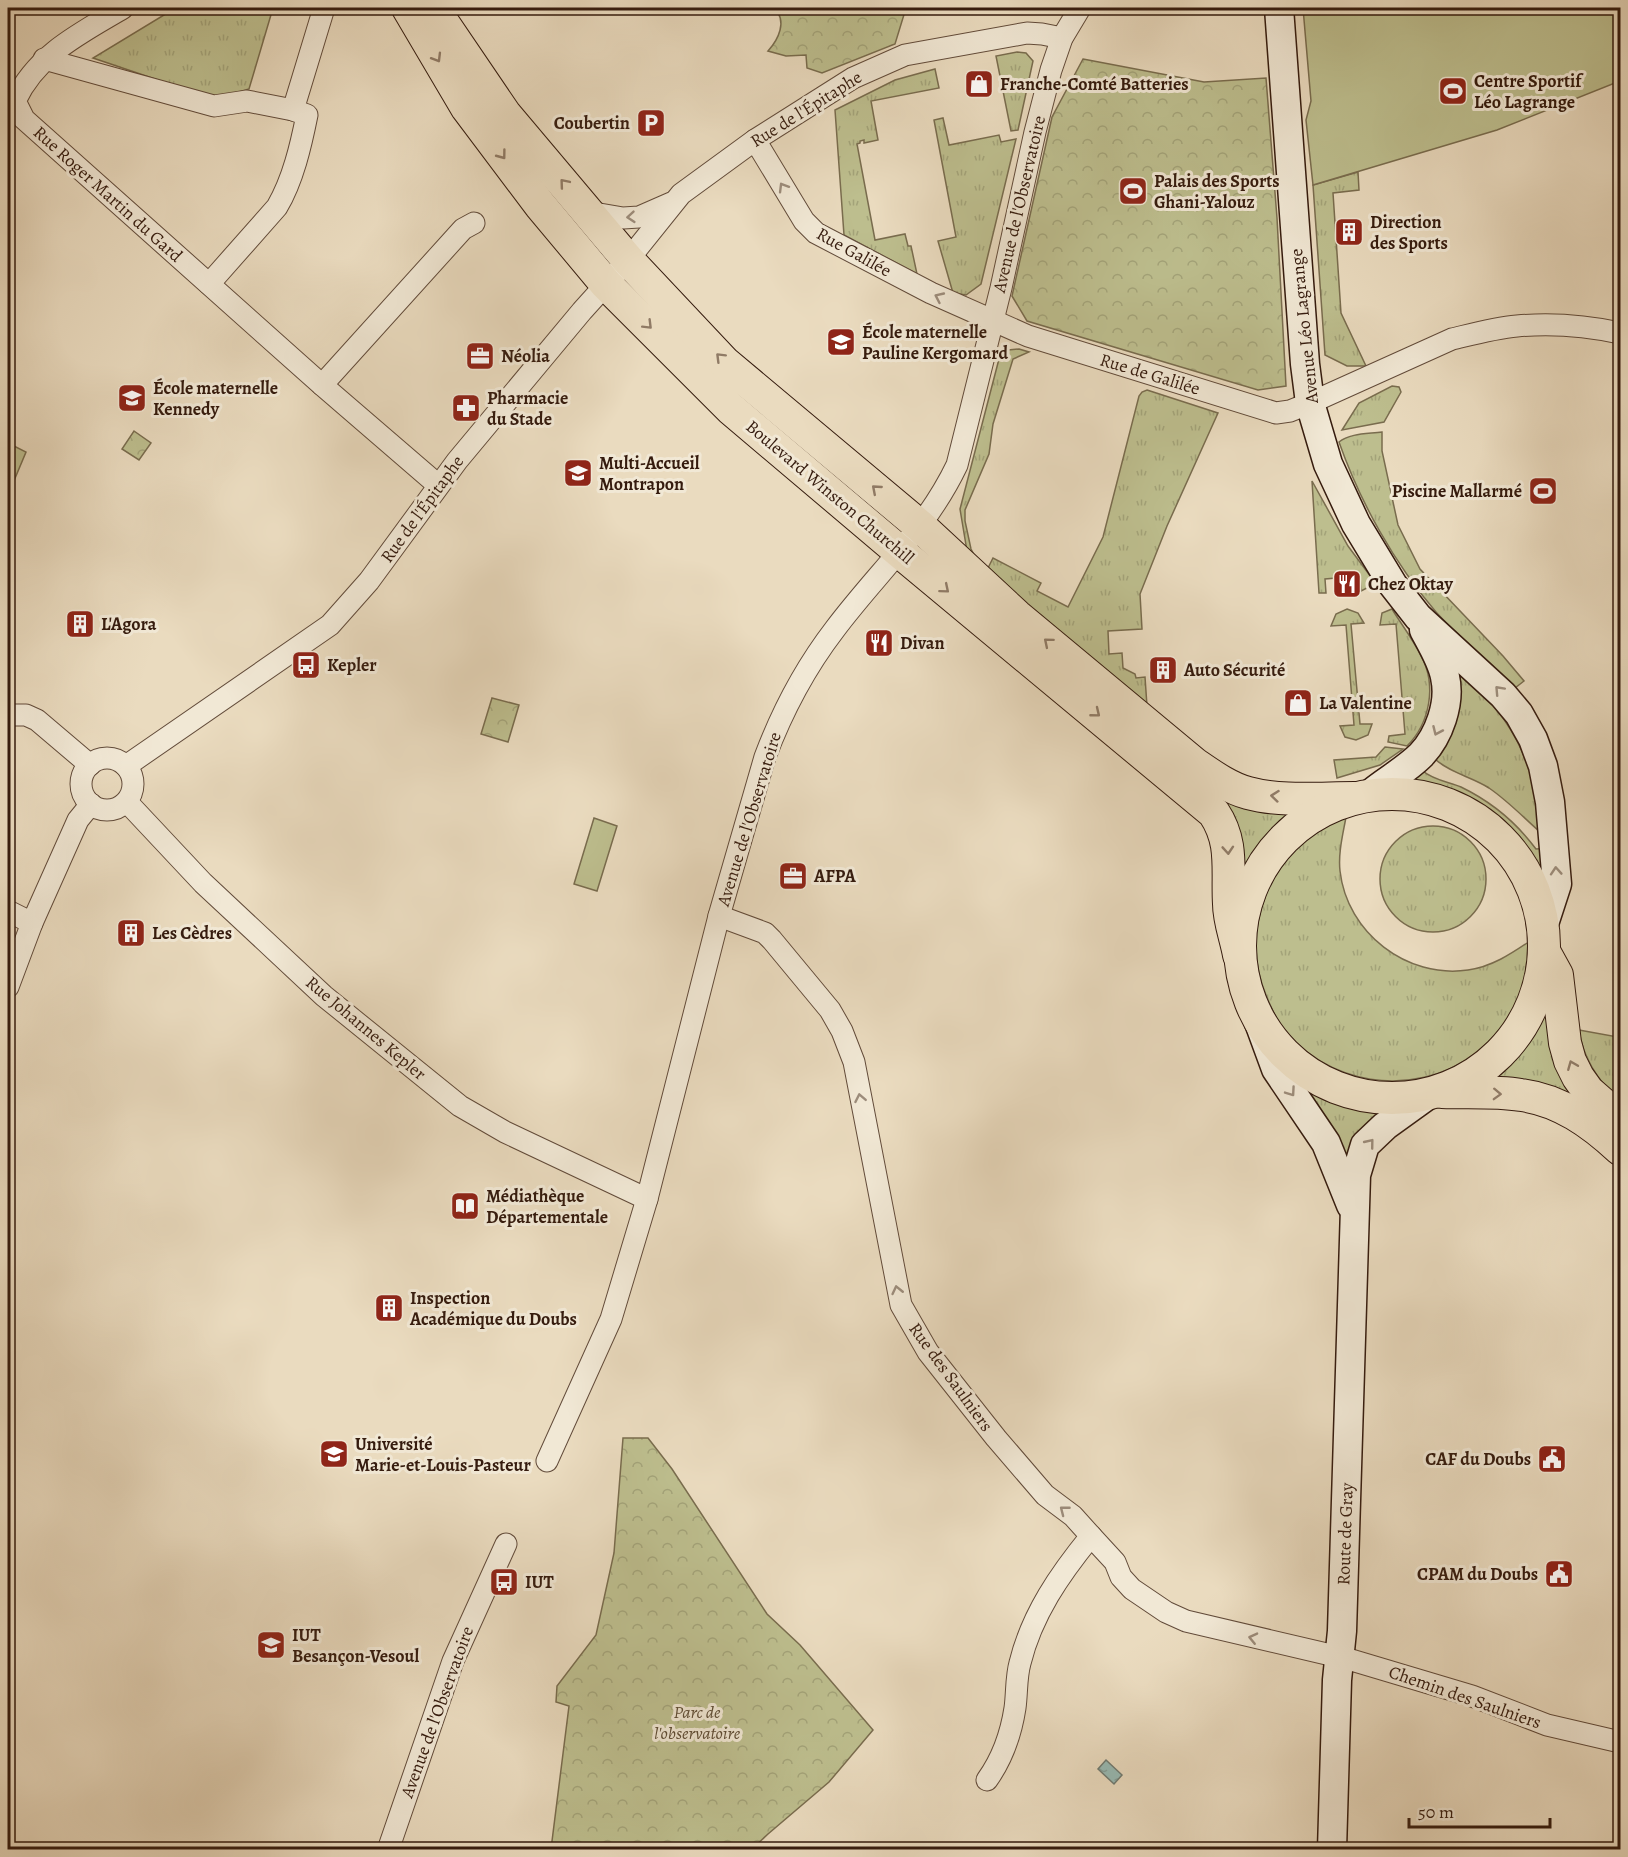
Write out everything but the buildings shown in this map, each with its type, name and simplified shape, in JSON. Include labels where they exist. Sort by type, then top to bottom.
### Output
[{"type":"main road","name":"Boulevard Winston Churchill","points":[[408,8],[467,108],[540,205],[606,284],[731,410],[1214,813],[1222,824],[1227,841],[1229,911],[1239,955]]},
{"type":"main road","name":"Boulevard Winston Churchill","points":[[433,8],[505,114],[628,260],[724,362],[921,527],[1017,616],[1208,773],[1248,793],[1278,797],[1409,794],[1448,804],[1483,824],[1499,837],[1524,869],[1539,907],[1543,939]]},
{"type":"main road","name":"Avenue Léo Lagrange","points":[[1279,8],[1305,364],[1310,404],[1328,464],[1356,524],[1393,585],[1418,617],[1503,694],[1519,714],[1533,739],[1543,766],[1550,802],[1557,884],[1543,939]]},
{"type":"main road","name":"Avenue Léo Lagrange","points":[[1361,796],[1420,756],[1433,740],[1442,719],[1447,689],[1445,676],[1418,617]]},
{"type":"main road","points":[[1361,796],[1336,804],[1311,817],[1288,834],[1263,864],[1247,898],[1239,936],[1239,955],[1245,988],[1258,1020],[1267,1034],[1302,1070],[1330,1086],[1354,1094],[1395,1099],[1433,1093],[1521,1095],[1546,1101],[1569,1111],[1595,1126],[1620,1149]]},
{"type":"main road","points":[[1433,1093],[1462,1082],[1483,1068],[1496,1057],[1518,1031],[1534,1001],[1542,969],[1543,939]]},
{"type":"main road","points":[[1543,939],[1557,975],[1565,1043],[1570,1061],[1588,1091],[1620,1119]]},
{"type":"main road","name":"Route de Gray","points":[[1258,1020],[1276,1069],[1326,1143],[1339,1171],[1355,1219]]},
{"type":"main road","name":"Route de Gray","points":[[1332,1850],[1337,1680],[1342,1630],[1356,1175],[1365,1145],[1385,1126],[1433,1093]]},
{"type":"street","name":"Rue Roger Martin du Gard","points":[[123,8],[65,42],[44,59],[21,87],[15,101],[24,119],[322,385],[438,485]]},
{"type":"street","points":[[293,110],[324,8]]},
{"type":"street","name":"Avenue de l'Observatoire","points":[[547,1461],[611,1319],[647,1199],[719,916],[765,757],[797,688],[835,629],[921,527],[944,492],[957,465],[1037,121],[1062,38],[1080,8]]},
{"type":"street","name":"Rue de l'Épitaphe","points":[[126,766],[330,625],[369,581],[438,485],[502,406],[628,260],[672,203],[704,176],[755,140],[853,78],[905,55],[1027,33],[1062,38]]},
{"type":"street","points":[[44,59],[214,106],[247,101],[307,115],[283,197],[277,207],[209,284]]},
{"type":"street","name":"Rue Galilée","points":[[755,140],[804,221],[816,233],[931,293],[992,321]]},
{"type":"street","name":"Rue de l'Épitaphe","points":[[588,212],[622,218],[639,217],[672,203]]},
{"type":"street","points":[[322,385],[462,229],[474,224]]},
{"type":"street","name":"Rue de Galilée","points":[[992,321],[1045,343],[1276,413],[1310,404],[1452,339],[1516,326],[1549,325],[1620,333]]},
{"type":"street","points":[[8,716],[26,715],[37,720],[90,765]]},
{"type":"street","points":[[112,758],[126,766],[131,772],[133,788],[127,802],[121,807],[105,810],[91,804],[82,792],[81,785],[85,771],[90,765],[97,760],[112,758]]},
{"type":"street","name":"Rue Johannes Kepler","points":[[127,802],[203,883],[332,1003],[460,1106],[505,1131],[647,1199]]},
{"type":"street","points":[[8,987],[32,923],[78,820],[91,804]]},
{"type":"street","points":[[8,911],[32,923]]},
{"type":"street","name":"Rue des Saulniers","points":[[719,916],[765,933],[830,1010],[842,1031],[854,1062],[891,1263],[901,1305],[928,1352],[996,1438],[1045,1495],[1073,1516],[1115,1562],[1121,1576],[1132,1589],[1166,1612],[1197,1624],[1310,1652]]},
{"type":"street","points":[[987,1780],[997,1766],[1009,1737],[1020,1664],[1040,1609],[1068,1565],[1091,1536]]},
{"type":"street","name":"Avenue de l'Observatoire","points":[[388,1850],[453,1661],[506,1544]]},
{"type":"street","name":"Chemin des Saulniers","points":[[1310,1652],[1339,1658],[1472,1696],[1547,1725],[1620,1742]]},
{"type":"green space","points":[[170,8],[273,8],[249,89],[214,99],[93,58],[169,12]]},
{"type":"green space","points":[[774,8],[906,8],[895,44],[822,73],[807,68],[806,55],[786,56],[768,51],[778,36],[781,24]]},
{"type":"green space","name":"Centre Sportif Léo Lagrange","points":[[1303,8],[1620,8],[1620,81],[1497,130],[1313,185],[1306,120],[1311,101]]},
{"type":"green space","points":[[1017,52],[1026,53],[1033,61],[1018,130],[1011,131],[996,56]]},
{"type":"green space","name":"Palais des Sports Ghani-Yalouz","points":[[1083,59],[1204,82],[1266,78],[1277,218],[1286,386],[1258,390],[1027,321],[1012,296],[1052,117]]},
{"type":"green space","points":[[935,69],[939,88],[871,101],[878,140],[864,143],[864,140],[857,144],[875,240],[905,234],[908,246],[911,246],[917,274],[844,235],[835,110],[895,80]]},
{"type":"green space","points":[[943,118],[949,145],[999,135],[1001,142],[1016,139],[981,284],[966,295],[953,293],[938,241],[956,237],[934,120]]},
{"type":"green space","points":[[1358,172],[1359,190],[1333,193],[1341,313],[1366,366],[1347,366],[1325,355],[1313,185]]},
{"type":"green space","points":[[1019,349],[1029,352],[1013,359],[993,424],[989,454],[965,510],[971,549],[979,564],[967,551],[960,509],[999,359],[1008,350]]},
{"type":"green space","points":[[1392,386],[1399,387],[1401,392],[1384,422],[1342,430],[1359,403]]},
{"type":"green space","points":[[1147,390],[1218,413],[1167,526],[1140,594],[1142,629],[1108,631],[1109,654],[1122,653],[1123,668],[1135,674],[1136,678],[1145,677],[1147,706],[986,572],[993,558],[1041,583],[1037,591],[1068,607],[1103,537],[1139,396]]},
{"type":"green space","points":[[134,431],[151,443],[139,460],[122,449]]},
{"type":"green space","points":[[1382,432],[1382,451],[1398,525],[1420,569],[1524,681],[1515,688],[1436,612],[1392,552],[1368,509],[1339,442],[1354,435]]},
{"type":"green space","points":[[8,443],[26,452],[8,495]]},
{"type":"green space","points":[[1312,481],[1348,546],[1374,581],[1361,591],[1360,576],[1325,579],[1326,593],[1319,593]]},
{"type":"green space","points":[[1347,609],[1358,613],[1364,623],[1351,624],[1360,724],[1372,724],[1368,735],[1356,740],[1345,737],[1340,726],[1354,725],[1346,625],[1331,626],[1336,614]]},
{"type":"green space","points":[[1392,609],[1418,650],[1429,679],[1429,703],[1426,715],[1415,737],[1407,746],[1388,742],[1389,736],[1405,734],[1396,624],[1380,625],[1382,613]]},
{"type":"green space","points":[[1461,673],[1494,706],[1520,747],[1535,790],[1540,832],[1489,788],[1447,768],[1435,759],[1455,716]]},
{"type":"green space","points":[[492,698],[519,705],[508,742],[481,734]]},
{"type":"green space","points":[[1385,747],[1403,749],[1380,765],[1337,778],[1334,760],[1376,757]]},
{"type":"green space","points":[[1423,771],[1483,799],[1512,821],[1536,849],[1550,848],[1544,880],[1512,835],[1486,813],[1472,804],[1441,791],[1406,784]]},
{"type":"green space","points":[[1219,792],[1300,810],[1265,844],[1239,886]]},
{"type":"green space","points":[[1346,817],[1340,864],[1345,893],[1354,914],[1367,932],[1384,947],[1403,959],[1423,967],[1445,971],[1468,970],[1493,963],[1530,941],[1527,970],[1522,988],[1507,1021],[1484,1046],[1450,1068],[1424,1077],[1398,1081],[1371,1079],[1344,1072],[1320,1061],[1298,1045],[1280,1024],[1269,1002],[1259,973],[1256,951],[1259,917],[1267,891],[1283,863],[1294,851],[1318,831]]},
{"type":"green space","points":[[594,818],[617,826],[597,891],[574,884]]},
{"type":"green space","points":[[1433,826],[1453,830],[1471,841],[1482,859],[1486,879],[1482,899],[1471,917],[1453,928],[1433,932],[1413,928],[1395,917],[1384,899],[1380,879],[1384,859],[1395,841],[1413,830]]},
{"type":"green space","points":[[1546,1001],[1584,1102],[1487,1080],[1521,1044],[1535,1024]]},
{"type":"green space","points":[[1579,1030],[1618,1037],[1615,1057],[1620,1059],[1620,1101],[1593,1069],[1584,1051]]},
{"type":"green space","points":[[1300,1081],[1342,1100],[1388,1109],[1356,1139],[1346,1155]]},
{"type":"green space","name":"Parc de l'observatoire","points":[[623,1438],[648,1438],[672,1469],[767,1614],[800,1645],[873,1730],[829,1782],[752,1849],[551,1849],[569,1706],[556,1702],[557,1686],[596,1635],[614,1553]]},
{"type":"water","points":[[1106,1760],[1122,1775],[1114,1784],[1098,1769]]},
{"type":"place","name":"Franche-Comté Batteries","points":[[979,84]]},
{"type":"place","name":"Centre Sportif Léo Lagrange","points":[[1453,91]]},
{"type":"place","name":"Coubertin","points":[[651,123]]},
{"type":"place","name":"Palais des Sports Ghani-Yalouz","points":[[1133,191]]},
{"type":"place","name":"Direction des Sports","points":[[1349,232]]},
{"type":"place","name":"École maternelle Pauline Kergomard","points":[[841,342]]},
{"type":"place","name":"Néolia","points":[[480,356]]},
{"type":"place","name":"École maternelle Kennedy","points":[[132,398]]},
{"type":"place","name":"Pharmacie du Stade","points":[[466,408]]},
{"type":"place","name":"Multi-Accueil Montrapon","points":[[578,473]]},
{"type":"place","name":"Piscine Mallarmé","points":[[1543,491]]},
{"type":"place","name":"Chez Oktay","points":[[1347,584]]},
{"type":"place","name":"L'Agora","points":[[80,624]]},
{"type":"place","name":"Divan","points":[[879,643]]},
{"type":"place","name":"Kepler","points":[[306,665]]},
{"type":"place","name":"Auto Sécurité","points":[[1163,670]]},
{"type":"place","name":"La Valentine","points":[[1298,703]]},
{"type":"place","name":"AFPA","points":[[793,876]]},
{"type":"place","name":"Les Cèdres","points":[[131,933]]},
{"type":"place","name":"Médiathèque Départementale","points":[[465,1206]]},
{"type":"place","name":"Inspection Académique du Doubs","points":[[389,1308]]},
{"type":"place","name":"Université Marie-et-Louis-Pasteur","points":[[334,1454]]},
{"type":"place","name":"CAF du Doubs","points":[[1552,1459]]},
{"type":"place","name":"CPAM du Doubs","points":[[1559,1574]]},
{"type":"place","name":"IUT","points":[[504,1582]]},
{"type":"place","name":"IUT Besançon-Vesoul","points":[[271,1645]]}]
